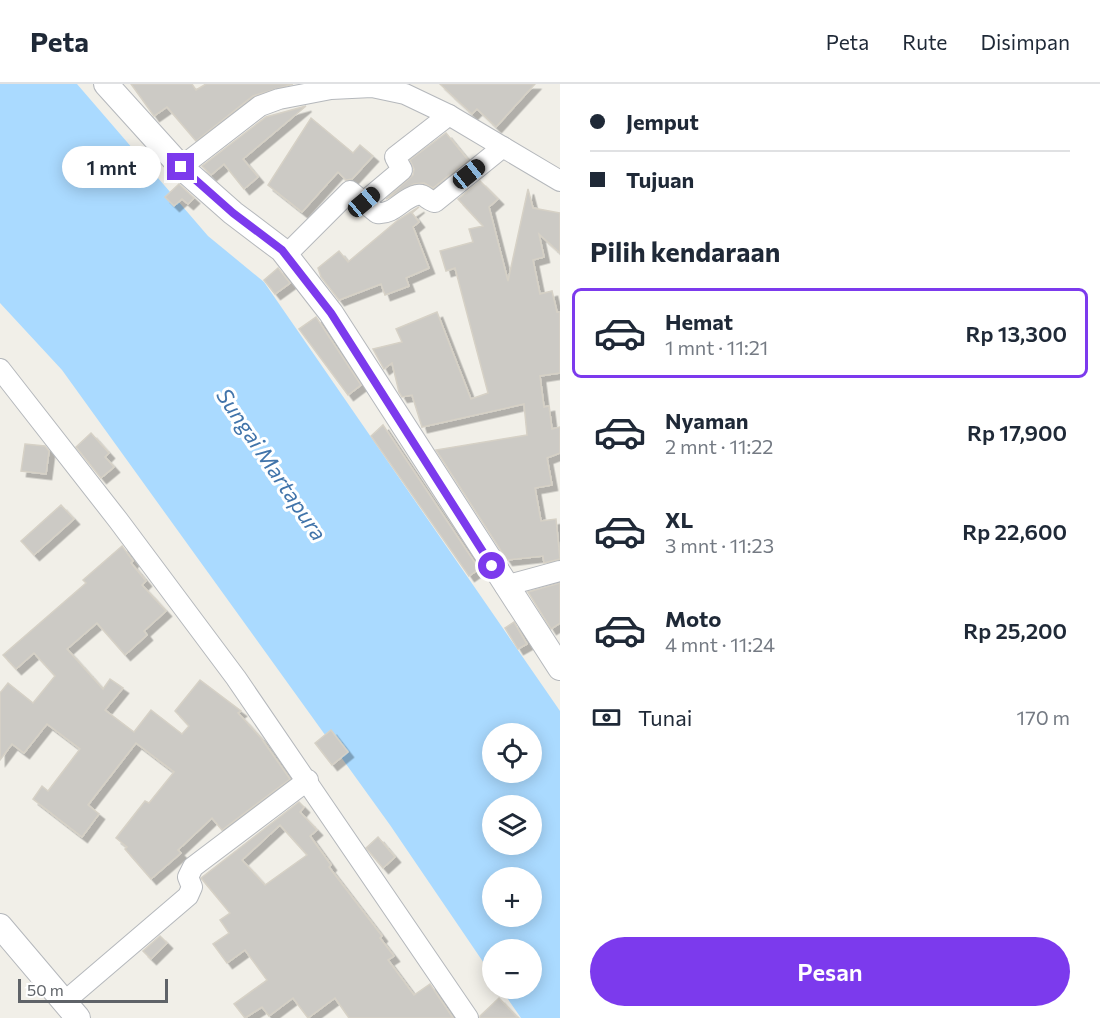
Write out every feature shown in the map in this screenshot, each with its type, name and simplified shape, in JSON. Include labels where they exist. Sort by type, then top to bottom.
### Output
[{"type":"street","points":[[106,84],[181,167],[233,213],[284,252],[331,313],[560,668]]},
{"type":"street","points":[[181,167],[260,106],[298,95],[332,89],[372,87],[405,94],[449,115],[560,181]]},
{"type":"street","points":[[364,202],[402,170],[395,157],[449,115]]},
{"type":"street","points":[[284,252],[350,191],[377,213],[382,214],[416,195],[423,195],[435,202],[503,147]]},
{"type":"street","points":[[0,369],[118,520],[236,678],[308,780],[468,1018]]},
{"type":"street","points":[[505,586],[560,572]]},
{"type":"street","points":[[0,926],[71,1010],[188,896],[192,887],[188,877],[193,867],[308,780]]},
{"type":"water","name":"Sungai Martapura","points":[[0,84],[77,84],[208,236],[264,282],[560,711],[560,1018],[521,1018],[508,999],[542,999],[542,939],[482,939],[482,960],[390,825],[62,370],[0,303]]},
{"type":"building","points":[[131,84],[192,84],[196,90],[206,84],[293,84],[253,96],[196,141],[167,107],[154,116]]},
{"type":"building","points":[[440,84],[535,84],[496,127],[477,109],[472,114]]},
{"type":"building","points":[[306,106],[243,159],[258,177],[244,189],[224,164],[211,175],[202,166],[266,117]]},
{"type":"building","points":[[311,118],[353,153],[360,145],[373,156],[352,179],[346,180],[338,172],[302,212],[268,185]]},
{"type":"building","points":[[446,133],[468,160],[433,188],[424,183],[414,184],[386,199],[413,175],[414,169],[410,160]]},
{"type":"building","points":[[480,181],[498,199],[489,207],[508,281],[528,189],[533,208],[560,213],[560,253],[539,234],[544,257],[533,260],[540,294],[552,291],[557,312],[560,312],[560,373],[540,376],[544,407],[549,406],[552,429],[560,427],[560,453],[547,458],[552,485],[535,488],[541,521],[556,519],[560,559],[544,563],[543,556],[507,560],[436,450],[527,435],[524,404],[422,427],[412,395],[402,397],[399,392],[392,363],[384,369],[373,349],[402,342],[396,329],[437,312],[471,399],[488,393],[455,268],[446,271],[440,251],[473,242],[469,229],[483,226],[458,199]]},
{"type":"building","points":[[179,184],[194,198],[188,204],[182,199],[174,206],[165,197]]},
{"type":"building","points":[[419,207],[412,213],[419,222],[413,227],[429,268],[406,278],[409,286],[385,295],[381,284],[339,300],[321,277],[318,268],[339,251],[348,262],[398,220]]},
{"type":"building","points":[[278,268],[290,283],[275,294],[264,280]]},
{"type":"building","points":[[316,317],[361,385],[348,395],[299,329]]},
{"type":"building","points":[[383,425],[479,569],[469,576],[371,436]]},
{"type":"building","points":[[91,433],[109,453],[105,457],[114,467],[101,478],[76,447]]},
{"type":"building","points":[[25,444],[45,446],[49,451],[46,474],[21,471]]},
{"type":"building","points":[[61,505],[74,519],[34,555],[21,541]]},
{"type":"building","points":[[122,546],[133,561],[131,563],[146,581],[142,585],[166,611],[144,631],[147,635],[125,655],[97,623],[67,649],[103,689],[110,679],[123,688],[105,710],[134,732],[151,710],[182,734],[189,726],[175,711],[200,680],[241,711],[238,713],[261,738],[290,779],[222,830],[212,818],[178,850],[181,853],[151,879],[125,849],[127,847],[116,838],[145,801],[149,803],[174,772],[136,743],[88,805],[99,814],[82,837],[33,799],[42,786],[48,791],[80,749],[47,724],[24,753],[12,744],[0,760],[0,693],[8,683],[33,703],[55,676],[34,653],[16,669],[3,655],[86,583],[83,580]]},
{"type":"building","points":[[560,583],[560,623],[551,629],[528,592]]},
{"type":"building","points":[[514,622],[527,644],[518,649],[505,628]]},
{"type":"building","points":[[331,730],[348,752],[332,765],[315,743]]},
{"type":"building","points":[[299,802],[304,807],[300,812],[317,830],[310,836],[331,865],[329,867],[382,936],[380,938],[394,956],[388,960],[414,995],[430,984],[453,1018],[349,1018],[335,998],[308,1018],[293,998],[269,1016],[262,1007],[245,1018],[234,1004],[267,980],[245,950],[227,963],[213,944],[229,933],[220,920],[230,913],[201,878]],"holes":[[[280,825],[307,855],[265,885],[242,860]]]},
{"type":"building","points":[[378,837],[395,857],[383,868],[366,848]]},
{"type":"building","points":[[160,936],[167,943],[151,959],[143,951]]},
{"type":"building","points":[[500,999],[518,1018],[480,1018]]},
{"type":"route","points":[[181,167],[233,213],[286,255],[331,313],[492,566]]}]
